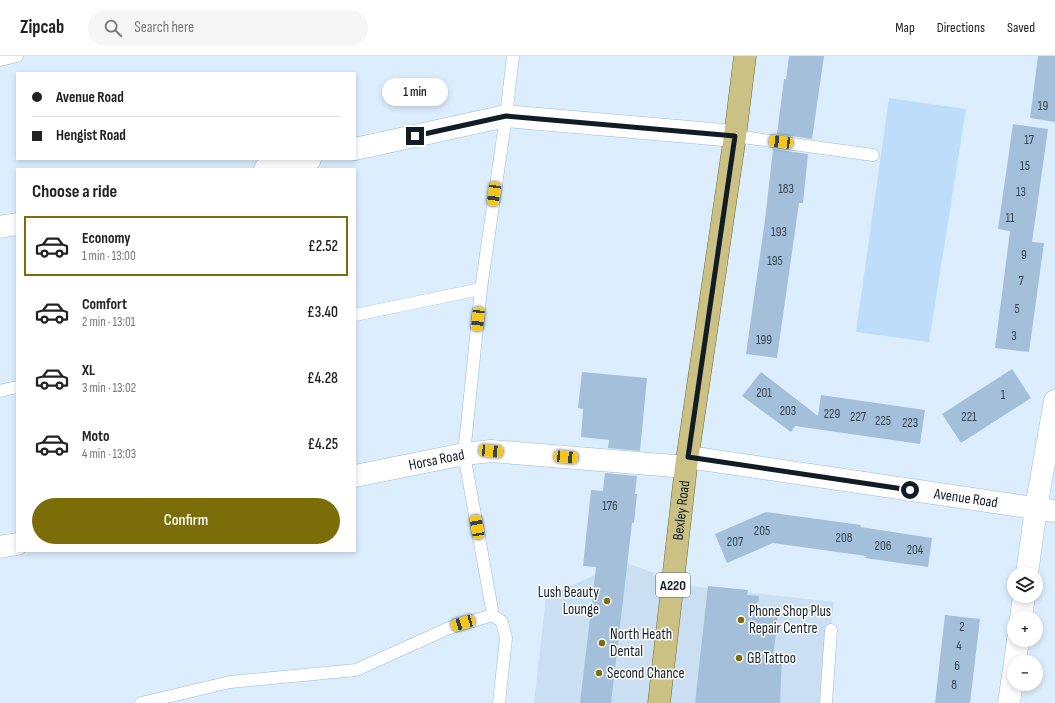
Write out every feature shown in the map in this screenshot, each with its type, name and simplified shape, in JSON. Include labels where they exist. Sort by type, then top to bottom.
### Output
[{"type":"main road","name":"Bexley Road","points":[[659,703],[687,462],[735,136],[745,56]]},
{"type":"street","points":[[356,149],[506,116],[735,136]]},
{"type":"street","points":[[270,168],[306,160]]},
{"type":"street","points":[[0,227],[16,224]]},
{"type":"street","points":[[1029,567],[1046,510],[1055,401]]},
{"type":"street","name":"Horsa Road","points":[[356,476],[464,454],[491,451],[687,462]]},
{"type":"street","name":"Avenue Road","points":[[687,462],[1046,510]]},
{"type":"street","points":[[0,547],[16,544]]},
{"type":"street","points":[[1009,703],[1011,691]]},
{"type":"lane","points":[[0,60],[17,56]]},
{"type":"lane","points":[[499,703],[506,638],[502,622],[493,615],[464,454],[481,289],[506,116],[513,56]]},
{"type":"lane","points":[[735,136],[873,155]]},
{"type":"lane","points":[[356,316],[481,289]]},
{"type":"lane","points":[[0,391],[16,387]]},
{"type":"lane","points":[[141,703],[230,682],[356,670],[449,628],[493,615]]},
{"type":"lane","points":[[826,703],[830,630]]},
{"type":"shaded area","points":[[889,98],[966,109],[929,342],[856,332]]},
{"type":"shaded area","points":[[624,562],[691,586],[834,602],[821,703],[534,703],[546,597]]},
{"type":"building","points":[[789,56],[824,56],[812,139],[777,134],[784,79],[786,79]]},
{"type":"building","points":[[1038,56],[1055,56],[1055,122],[1030,118]]},
{"type":"building","points":[[1013,124],[1048,129],[1032,242],[1044,243],[1029,352],[995,348],[1010,231],[998,229]]},
{"type":"building","points":[[773,149],[808,154],[803,203],[799,203],[777,358],[746,354],[765,220]]},
{"type":"building","points":[[1012,369],[1031,398],[961,443],[942,414]]},
{"type":"building","points":[[582,372],[647,378],[640,451],[608,448],[609,440],[581,437],[583,409],[578,408]]},
{"type":"building","points":[[761,372],[818,416],[821,395],[925,410],[920,444],[795,426],[791,432],[742,396]]},
{"type":"building","points":[[605,473],[637,476],[634,523],[632,523],[611,703],[580,703],[596,567],[583,566],[591,490],[603,491]]},
{"type":"building","points":[[766,512],[861,525],[860,527],[932,538],[928,567],[865,558],[866,556],[773,543],[727,563],[715,534]]},
{"type":"building","points":[[708,586],[748,590],[747,595],[759,596],[757,612],[778,614],[773,658],[782,659],[780,703],[695,703]]},
{"type":"building","points":[[945,615],[980,619],[970,703],[935,703]]},
{"type":"place","name":"Lush Beauty Lounge","points":[[607,601]]},
{"type":"place","name":"Phone Shop Plus Repair Centre","points":[[741,620]]},
{"type":"place","name":"North Heath Dental","points":[[602,643]]},
{"type":"place","name":"GB Tattoo","points":[[739,658]]},
{"type":"place","name":"Second Chance","points":[[599,673]]},
{"type":"route","points":[[415,136],[506,116],[735,136],[688,457],[910,490]]}]
